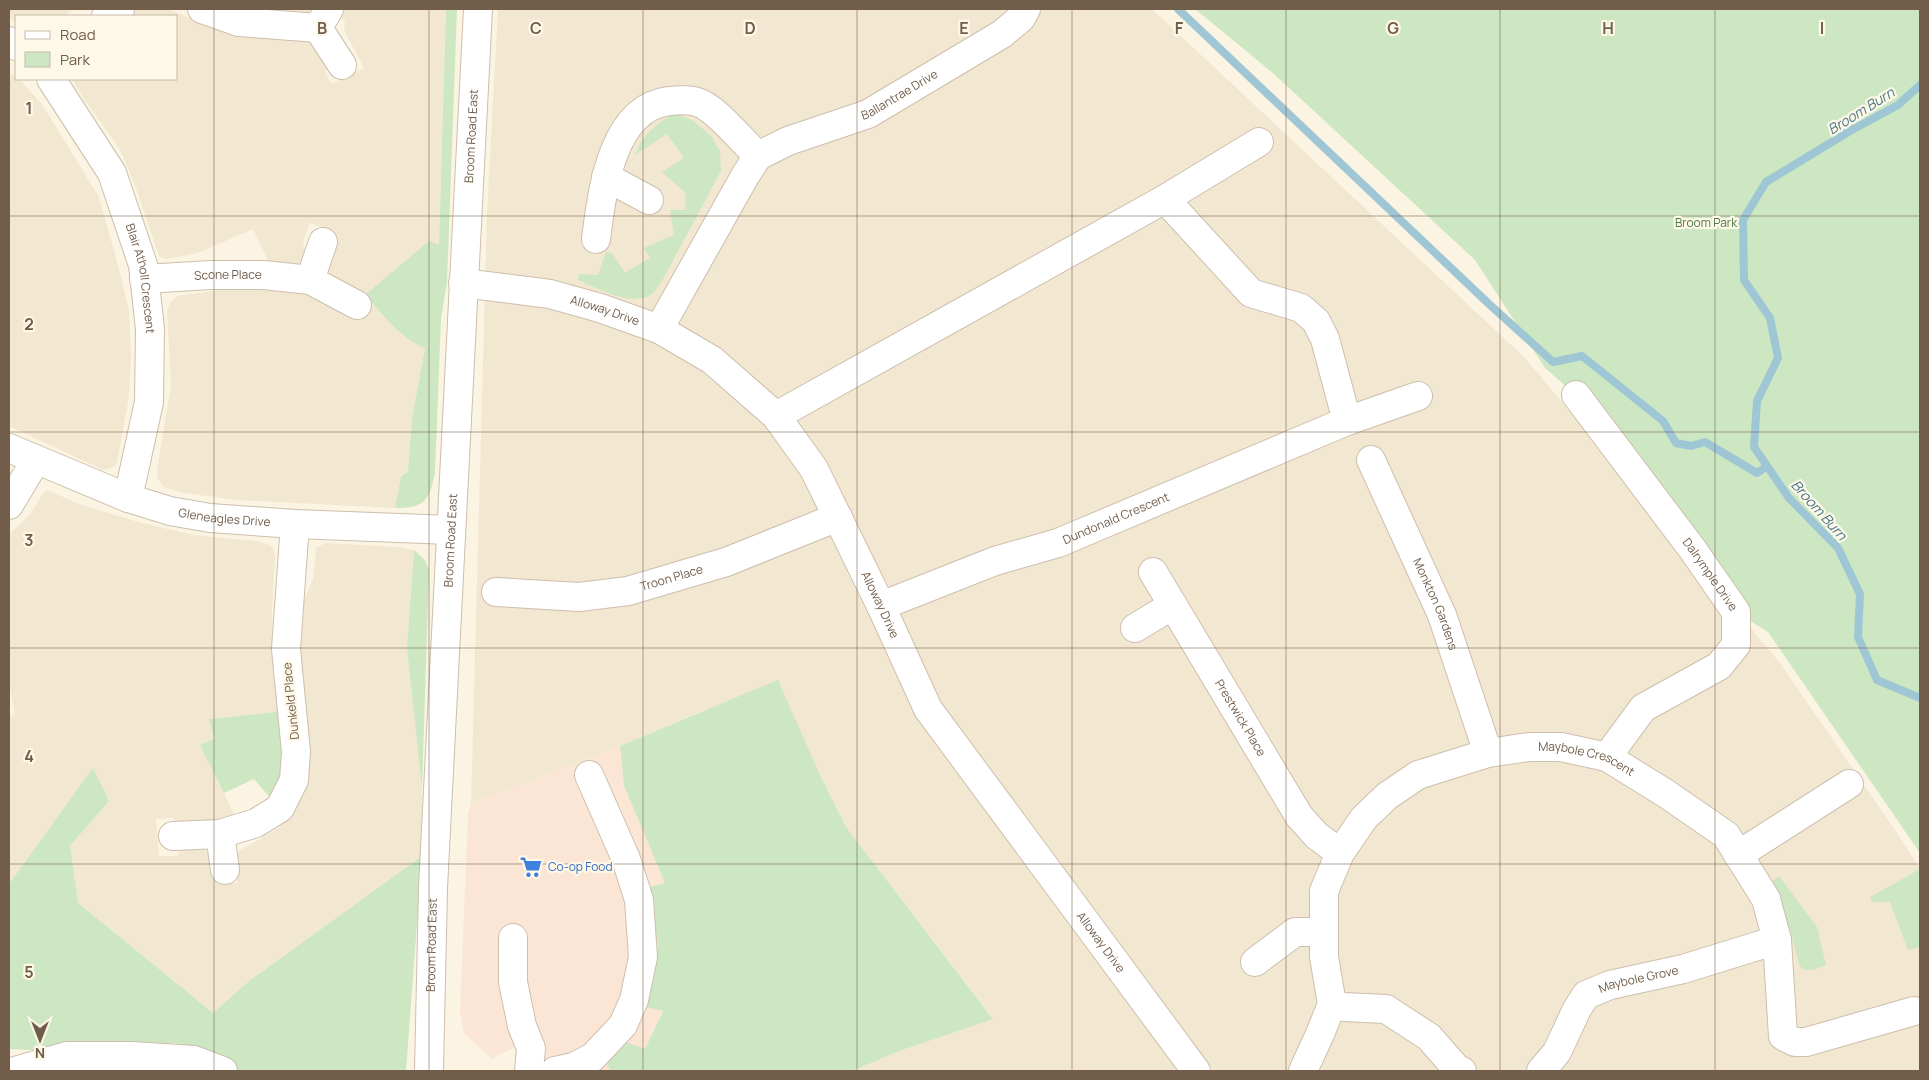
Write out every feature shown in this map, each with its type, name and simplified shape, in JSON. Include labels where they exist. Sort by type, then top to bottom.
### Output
[{"type":"street","points":[[108,15],[120,9]]},
{"type":"street","points":[[202,9],[239,22],[324,18],[342,65]]},
{"type":"street","name":"Broom Road East","points":[[429,1071],[433,888],[478,9]]},
{"type":"street","name":"Ballantrae Drive","points":[[758,156],[788,141],[868,114],[1002,34],[1021,18],[1026,9]]},
{"type":"street","name":"Blair Atholl Crescent","points":[[52,80],[112,173],[143,265],[150,329],[149,402],[128,498]]},
{"type":"street","points":[[596,239],[606,176],[623,131],[653,104],[684,100],[702,104],[758,156],[740,184],[659,329]]},
{"type":"street","points":[[776,416],[1164,199],[1259,142]]},
{"type":"street","points":[[606,176],[649,200]]},
{"type":"street","points":[[1164,199],[1251,293],[1301,308],[1316,321],[1325,339],[1347,421]]},
{"type":"street","points":[[310,280],[323,242]]},
{"type":"street","name":"Scone Place","points":[[144,279],[211,275],[264,275],[310,280],[357,305]]},
{"type":"street","name":"Alloway Drive","points":[[463,283],[550,294],[600,308],[659,329],[712,360],[776,416],[814,469],[881,606],[928,709],[1196,1071]]},
{"type":"street","name":"Dalrymple Drive","points":[[1576,395],[1693,550],[1736,612],[1736,645],[1719,666],[1643,708],[1607,757]]},
{"type":"street","name":"Dundonald Crescent","points":[[881,606],[995,561],[1058,542],[1347,421],[1418,396]]},
{"type":"street","name":"Gleneagles Drive","points":[[9,448],[128,498],[170,511],[210,518],[295,524],[451,530]]},
{"type":"street","points":[[9,505],[36,460]]},
{"type":"street","name":"Monkton Gardens","points":[[1371,460],[1442,615],[1488,753]]},
{"type":"street","name":"Troon Place","points":[[496,592],[579,597],[628,591],[726,562],[838,517]]},
{"type":"street","name":"Dunkeld Place","points":[[173,836],[220,834],[256,823],[280,808],[294,780],[296,752],[286,649],[295,524]]},
{"type":"street","name":"Prestwick Place","points":[[1153,572],[1299,816],[1317,836],[1340,853]]},
{"type":"street","points":[[1135,628],[1173,605]]},
{"type":"street","name":"Maybole Crescent","points":[[1332,1004],[1324,957],[1324,891],[1340,853],[1364,818],[1387,796],[1418,775],[1488,753],[1529,747],[1562,748],[1607,757],[1665,793],[1726,835],[1766,899],[1777,940],[1783,1036],[1796,1042],[1806,1042],[1914,1011]]},
{"type":"street","points":[[555,1071],[574,1067],[592,1057],[623,1025],[634,1000],[643,957],[639,900],[626,859],[588,775]]},
{"type":"street","points":[[1738,855],[1849,784]]},
{"type":"street","points":[[220,834],[225,870]]},
{"type":"street","points":[[1255,962],[1295,932],[1324,932]]},
{"type":"street","points":[[514,938],[514,982],[522,1026],[531,1048],[529,1071]]},
{"type":"street","name":"Maybole Grove","points":[[1541,1071],[1558,1052],[1577,1008],[1586,995],[1610,985],[1683,969],[1777,940]]},
{"type":"street","points":[[1303,1071],[1332,1004],[1344,1007],[1386,1009],[1429,1037],[1457,1069],[1462,1071]]},
{"type":"street","points":[[15,1071],[67,1056],[150,1056],[194,1060],[224,1071]]},
{"type":"shaded area","points":[[9,9],[72,9],[66,15],[15,15],[15,22],[9,17]]},
{"type":"shaded area","points":[[136,9],[167,9],[224,31],[253,37],[306,40],[318,46],[330,61],[325,72],[331,84],[364,68],[344,30],[345,20],[337,16],[341,9],[446,9],[439,246],[425,347],[412,418],[408,472],[401,476],[395,508],[237,500],[184,493],[164,487],[158,479],[157,471],[171,385],[167,311],[170,303],[178,296],[253,285],[285,286],[316,298],[335,281],[327,273],[326,258],[335,233],[310,223],[303,242],[307,256],[295,266],[270,264],[253,229],[198,253],[166,259],[159,256],[136,188],[121,151],[73,80],[178,80],[178,15],[129,15]]},
{"type":"shaded area","points":[[229,9],[317,9],[299,17]]},
{"type":"shaded area","points":[[498,9],[1152,9],[1525,358],[1780,663],[1920,869],[1920,1071],[852,1071],[902,1050],[993,1018],[846,827],[820,775],[707,709],[620,746],[471,804],[487,214]]},
{"type":"shaded area","points":[[13,73],[15,80],[20,80],[42,104],[99,197],[122,280],[129,312],[131,356],[129,396],[117,463],[113,467],[103,470],[9,426],[9,78]]},
{"type":"shaded area","points":[[48,490],[76,503],[138,522],[193,535],[257,541],[269,545],[273,549],[275,555],[272,612],[273,669],[278,712],[209,719],[214,739],[201,745],[237,821],[180,825],[172,818],[156,819],[159,856],[177,856],[180,849],[204,850],[210,854],[215,862],[217,884],[237,883],[236,859],[239,851],[277,829],[293,814],[305,788],[311,754],[297,683],[295,621],[313,579],[316,548],[325,543],[397,547],[414,550],[407,648],[422,789],[422,856],[249,981],[213,1013],[78,903],[70,846],[109,801],[93,769],[9,884],[9,717],[15,714],[9,682],[9,534],[30,515],[43,493]]},
{"type":"shaded area","points":[[620,746],[624,786],[665,883],[649,887],[658,946],[643,1006],[663,1010],[645,1049],[604,1060],[611,1071],[516,1071],[515,1047],[492,1059],[464,1033],[460,1013],[468,813],[471,804]]},
{"type":"green space","points":[[446,9],[457,9],[447,283],[441,318],[435,473],[428,496],[424,501],[405,508],[395,508],[401,476],[408,472],[412,418],[425,348],[400,332],[365,295],[429,241],[439,245]]},
{"type":"green space","name":"Broom Park","points":[[1195,9],[1920,9],[1920,853],[1768,632],[1736,612],[1576,395],[1545,368],[1475,260],[1274,74]]},
{"type":"green space","points":[[675,113],[694,121],[712,137],[720,151],[721,171],[663,279],[652,294],[644,298],[635,299],[605,292],[578,280],[579,274],[598,275],[606,252],[612,253],[625,273],[650,258],[644,248],[674,235],[670,210],[685,210],[686,193],[662,172],[684,158],[667,134],[635,155],[642,141],[651,130]]},
{"type":"green space","points":[[414,550],[425,560],[429,570],[422,789],[407,648]]},
{"type":"green space","points":[[778,680],[820,775],[846,827],[993,1019],[902,1050],[852,1071],[611,1071],[604,1060],[624,1041],[645,1049],[663,1011],[642,1006],[658,946],[649,887],[665,883],[624,786],[620,746]]},
{"type":"green space","points":[[278,712],[286,761],[272,800],[254,779],[224,793],[200,745],[214,739],[209,719]]},
{"type":"green space","points":[[93,768],[109,801],[70,846],[78,903],[213,1013],[249,981],[422,856],[406,1071],[237,1071],[231,1061],[175,1043],[51,1051],[9,1049],[9,884]]},
{"type":"green space","points":[[1920,869],[1920,947],[1908,950],[1890,902],[1872,902],[1870,897]]},
{"type":"green space","points":[[1779,876],[1817,927],[1826,965],[1813,970],[1804,970],[1799,965],[1791,932],[1771,882]]},
{"type":"waterway","points":[[1178,9],[1489,304],[1553,362],[1582,356],[1663,421],[1676,443],[1691,446],[1705,442],[1757,473],[1767,466]]},
{"type":"waterway","name":"Broom Burn","points":[[1920,85],[1898,105],[1850,131],[1766,182],[1743,220],[1744,280],[1770,318],[1778,358],[1757,401],[1754,447],[1789,498],[1838,548],[1860,594],[1858,637],[1877,680],[1920,698]]},
{"type":"place","name":"Co-op Food","points":[[531,867]]}]
